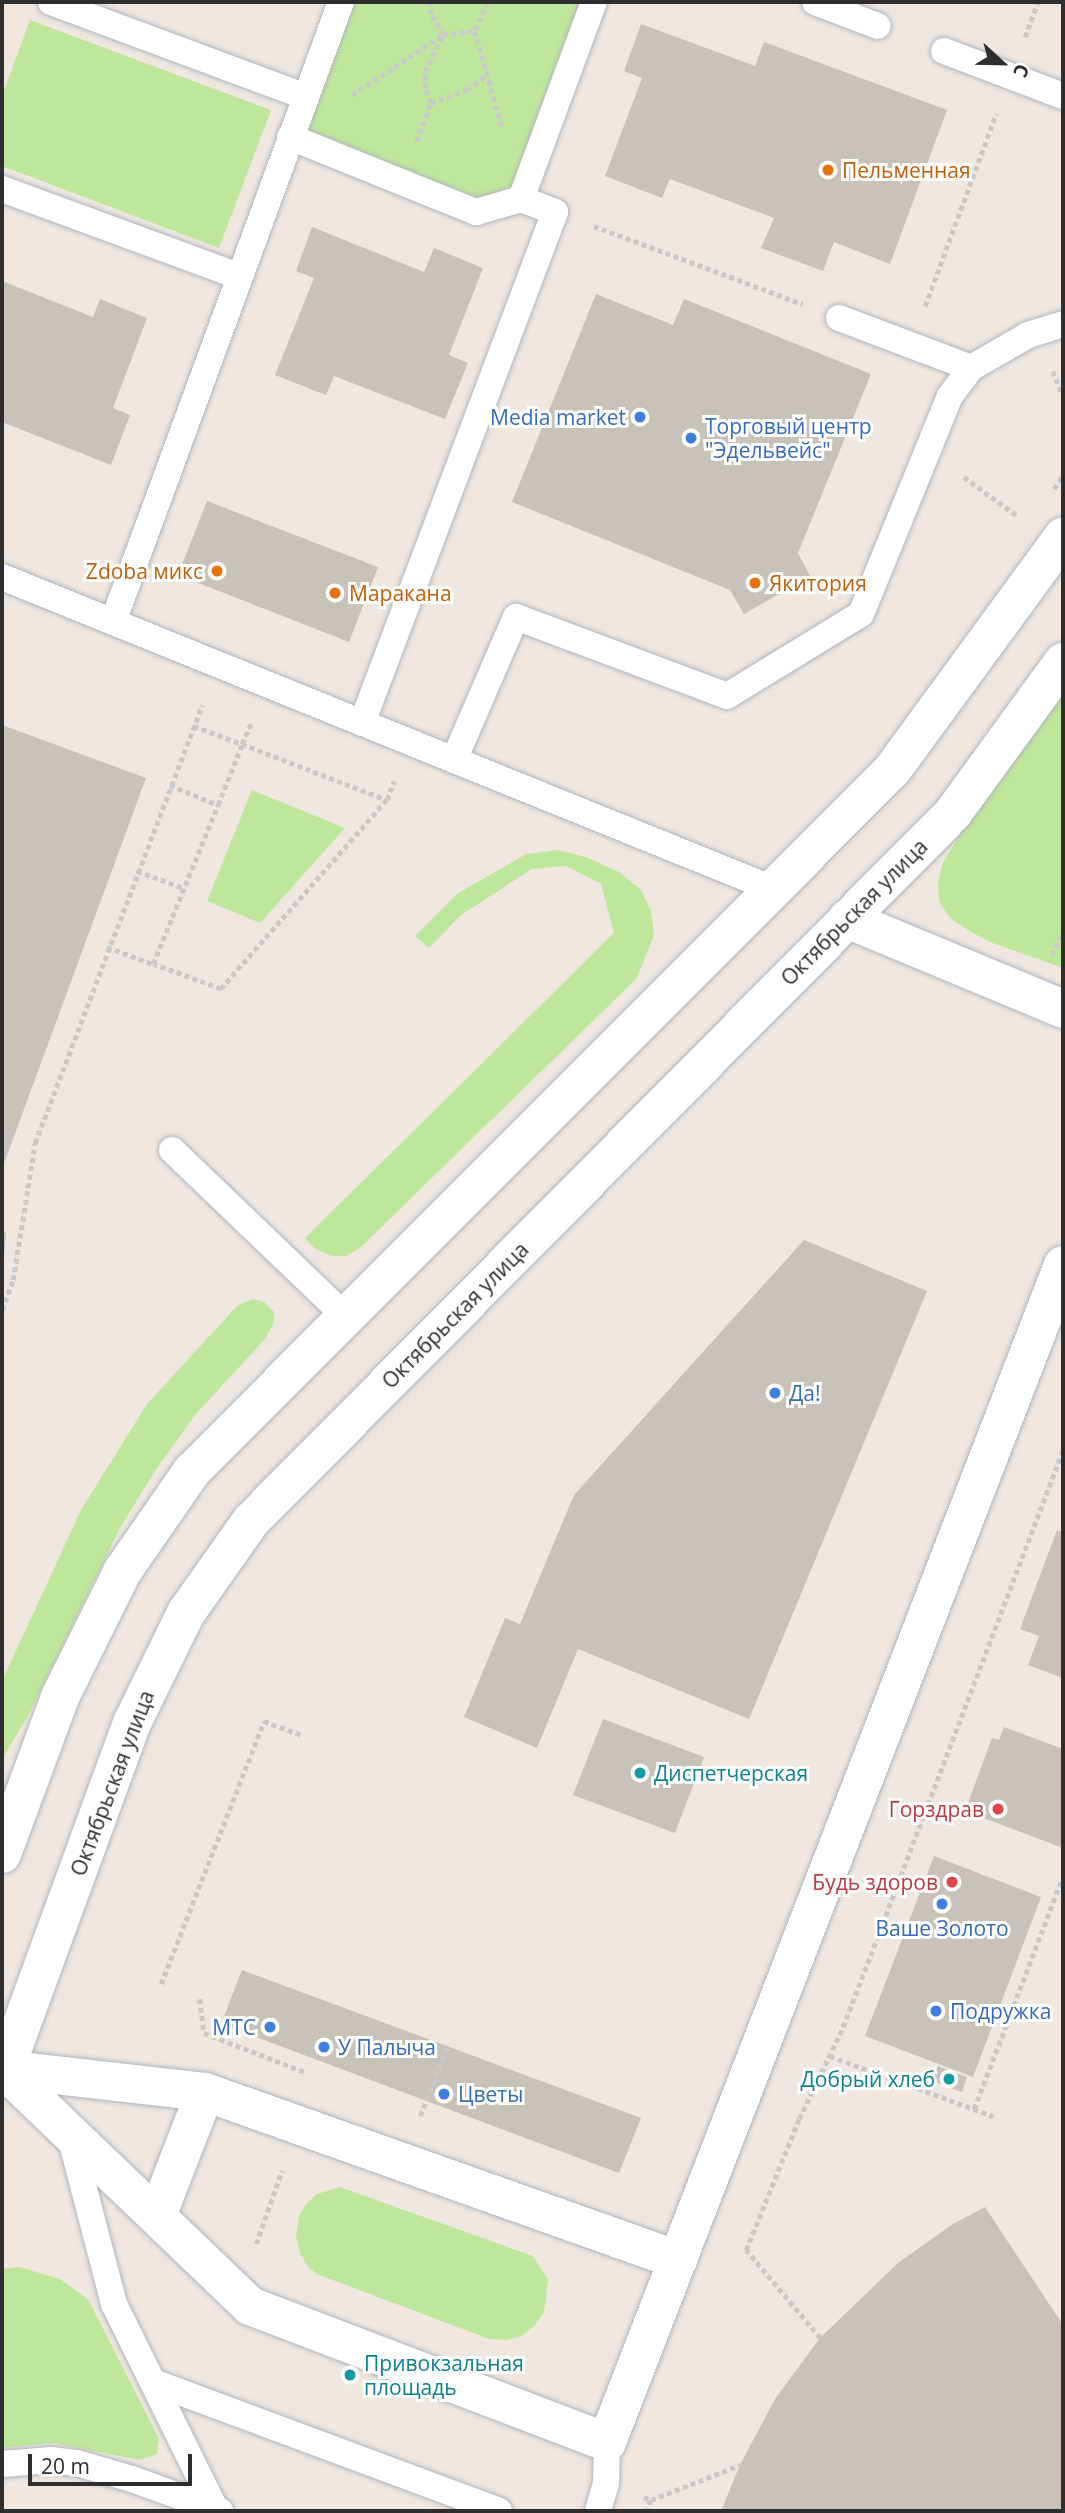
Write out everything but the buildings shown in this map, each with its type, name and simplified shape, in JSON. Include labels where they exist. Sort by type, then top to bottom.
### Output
[{"type":"main road","points":[[2,1854],[60,1697],[122,1572],[192,1471],[893,769],[1063,537]]},
{"type":"main road","name":"Октябрьская улица","points":[[3,2072],[132,1723],[186,1613],[251,1521],[953,813],[1063,662]]},
{"type":"main road","points":[[847,919],[1063,1009]]},
{"type":"main road","points":[[3,2072],[69,2130],[250,2306],[607,2442],[1063,1265]]},
{"type":"main road","points":[[3,2072],[205,2092],[678,2260]]},
{"type":"main road","points":[[157,2216],[205,2092]]},
{"type":"lane","points":[[51,2],[304,96]]},
{"type":"lane","points":[[113,622],[304,96],[341,2]]},
{"type":"lane","points":[[521,199],[594,2]]},
{"type":"lane","points":[[815,2],[878,26]]},
{"type":"lane","points":[[944,51],[1063,96]]},
{"type":"lane","points":[[290,137],[476,212],[521,199],[555,212],[362,723]]},
{"type":"lane","points":[[2,189],[239,276]]},
{"type":"lane","points":[[839,318],[971,368]]},
{"type":"lane","points":[[454,760],[516,617],[727,696],[861,614],[950,396],[971,368],[1028,335],[1063,324]]},
{"type":"lane","points":[[2,577],[773,889]]},
{"type":"lane","points":[[172,1150],[346,1317]]},
{"type":"lane","points":[[69,2130],[114,2304],[218,2511]]},
{"type":"lane","points":[[153,2382],[499,2511]]},
{"type":"lane","points":[[598,2511],[606,2483],[607,2442]]},
{"type":"lane","points":[[2,2464],[51,2460],[77,2463],[132,2479],[218,2511]]},
{"type":"path","points":[[429,2],[431,14],[443,35]]},
{"type":"path","points":[[488,2],[475,31],[521,199]]},
{"type":"path","points":[[909,345],[1038,2]]},
{"type":"path","points":[[290,137],[443,35],[475,31]]},
{"type":"path","points":[[401,181],[430,103],[425,88],[425,72],[443,35]]},
{"type":"path","points":[[430,103],[467,90],[487,75]]},
{"type":"path","points":[[555,212],[839,318]]},
{"type":"path","points":[[928,451],[1020,518]]},
{"type":"path","points":[[2,1310],[13,1280],[35,1143],[107,947],[218,664]]},
{"type":"path","points":[[153,964],[267,684]]},
{"type":"path","points":[[107,947],[221,989],[387,800],[194,726]]},
{"type":"path","points":[[170,785],[218,805]]},
{"type":"path","points":[[137,871],[184,888]]},
{"type":"path","points":[[820,2338],[746,2250],[799,2119],[830,2056],[1063,1450]]},
{"type":"path","points":[[161,1984],[264,1721],[302,1735]]},
{"type":"path","points":[[974,2109],[1062,1878]]},
{"type":"path","points":[[200,1998],[204,2033],[316,2077]]},
{"type":"path","points":[[407,2111],[420,2116],[447,2047]]},
{"type":"path","points":[[830,2056],[993,2116]]},
{"type":"path","points":[[651,2500],[740,2465]]},
{"type":"green space","points":[[352,2],[582,2],[516,185],[478,198],[303,133]]},
{"type":"green space","points":[[30,20],[271,110],[219,248],[2,166],[2,96]]},
{"type":"green space","points":[[1063,689],[1063,968],[993,943],[950,918],[939,901],[938,884],[942,864],[966,825]]},
{"type":"green space","points":[[252,790],[345,828],[260,923],[207,901]]},
{"type":"green space","points":[[558,850],[586,857],[619,872],[641,890],[651,911],[654,935],[637,978],[360,1248],[346,1256],[332,1256],[314,1248],[305,1238],[614,933],[601,884],[566,866],[532,869],[461,915],[429,948],[415,936],[457,894],[526,854]]},
{"type":"green space","points":[[253,1299],[264,1302],[274,1312],[273,1324],[265,1339],[195,1415],[155,1471],[119,1530],[28,1716],[2,1759],[2,1681],[81,1510],[147,1404],[238,1305]]},
{"type":"green space","points":[[340,2187],[533,2256],[548,2280],[544,2312],[535,2325],[522,2336],[507,2340],[489,2339],[317,2274],[308,2267],[300,2253],[296,2237],[299,2216],[317,2194]]},
{"type":"green space","points":[[19,2267],[60,2279],[88,2299],[159,2439],[157,2454],[140,2460],[53,2443],[2,2448],[2,2269]]},
{"type":"place","name":"Пельменная","points":[[828,170]]},
{"type":"place","name":"Media market","points":[[640,417]]},
{"type":"place","name":"Торговый центр \"Эдельвейс\"","points":[[691,438]]},
{"type":"place","name":"Zdoba микс","points":[[217,571]]},
{"type":"place","name":"Якитория","points":[[755,583]]},
{"type":"place","name":"Маракана","points":[[335,593]]},
{"type":"place","name":"Да!","points":[[775,1393]]},
{"type":"place","name":"Диспетчерская","points":[[640,1773]]},
{"type":"place","name":"Горздрав","points":[[998,1809]]},
{"type":"place","name":"Будь здоров","points":[[952,1882]]},
{"type":"place","name":"Ваше Золото","points":[[942,1904]]},
{"type":"place","name":"Подружка","points":[[936,2011]]},
{"type":"place","name":"МТС","points":[[270,2027]]},
{"type":"place","name":"У Палыча","points":[[324,2047]]},
{"type":"place","name":"Добрый хлеб","points":[[949,2079]]},
{"type":"place","name":"Цветы","points":[[444,2094]]},
{"type":"place","name":"Привокзальная площадь","points":[[350,2375]]}]
